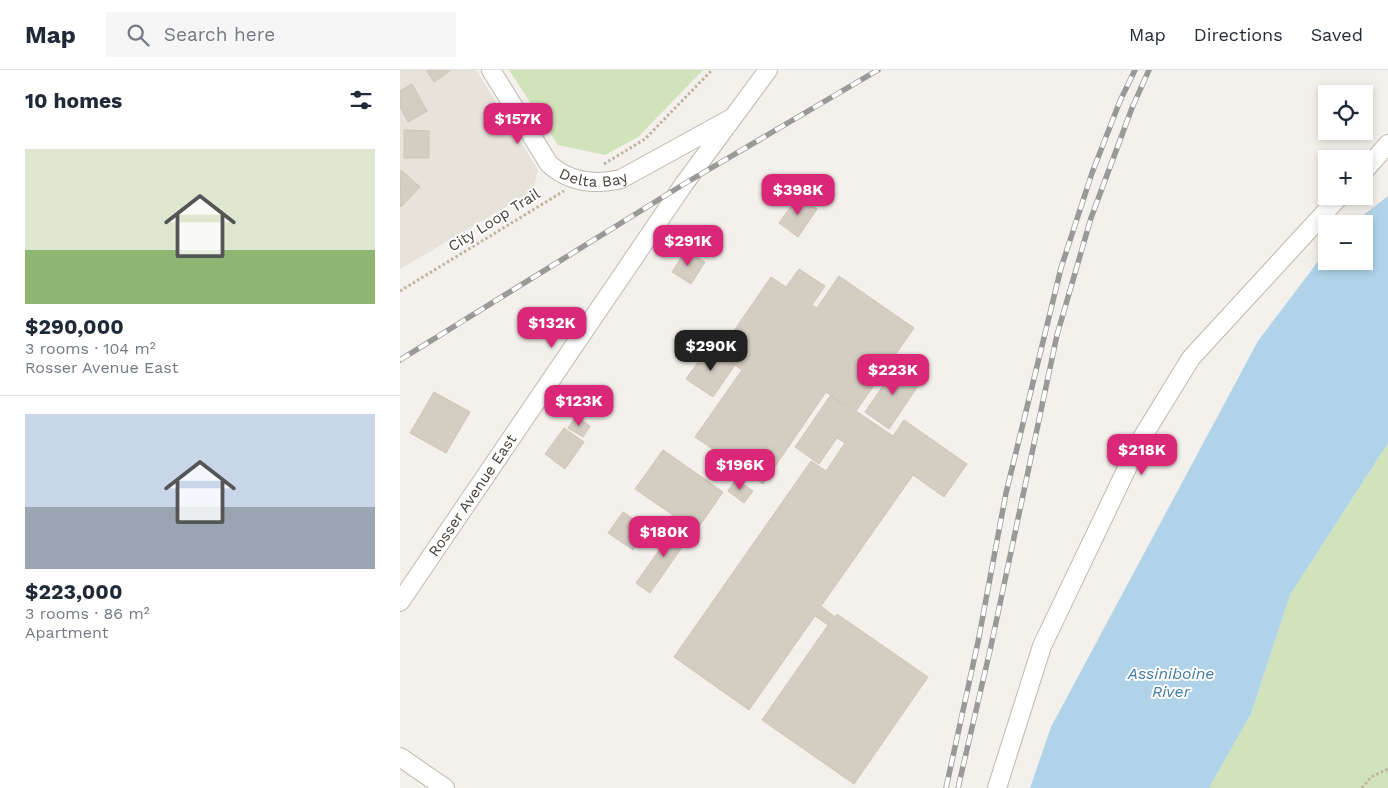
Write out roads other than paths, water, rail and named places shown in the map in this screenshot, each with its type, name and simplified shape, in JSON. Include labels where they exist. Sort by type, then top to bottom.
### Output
[{"type":"street","name":"Delta Bay","points":[[491,70],[549,164],[558,172],[578,180],[604,183],[621,179],[734,117]]},
{"type":"street","name":"Rosser Avenue East","points":[[400,602],[684,184],[768,70]]},
{"type":"street","points":[[1373,161],[1388,144]]},
{"type":"street","points":[[997,788],[1042,646],[1140,441],[1191,358],[1332,205]]},
{"type":"street","points":[[400,757],[445,788]]},
{"type":"water","name":"Assiniboine River","points":[[1388,196],[1388,443],[1290,595],[1251,714],[1209,788],[1030,788],[1051,727],[1258,341],[1318,262],[1318,270],[1373,270],[1373,215],[1364,215]]},
{"type":"railway","points":[[400,360],[684,184],[878,70]]},
{"type":"railway","points":[[946,788],[978,642],[1006,493],[1061,268],[1092,173],[1120,101],[1135,70]]},
{"type":"railway","points":[[958,788],[991,646],[1057,335],[1091,218],[1132,108],[1149,70]]}]
